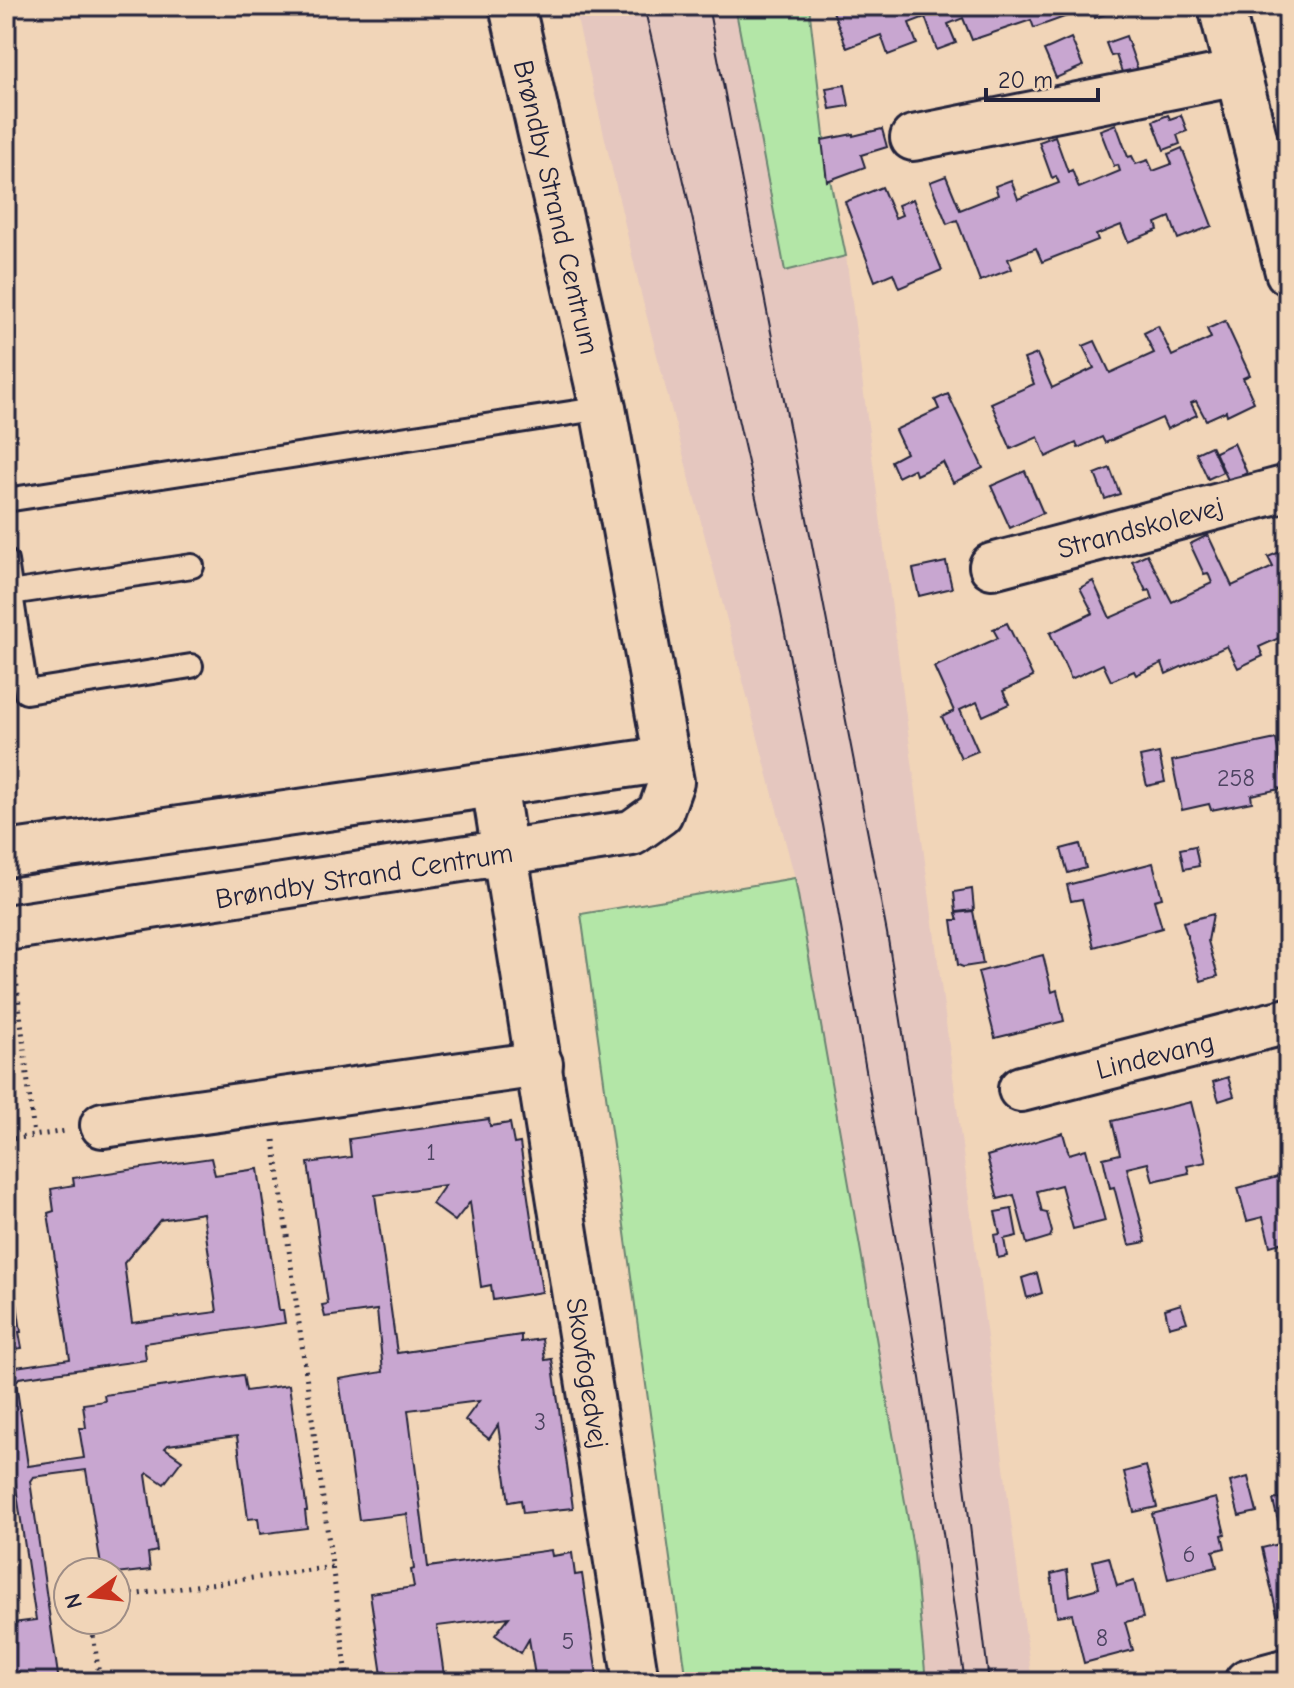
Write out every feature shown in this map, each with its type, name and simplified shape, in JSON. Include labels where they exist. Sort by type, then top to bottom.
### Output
[{"type":"street","name":"Brøndby Strand Centrum","points":[[10,949],[506,854],[632,833],[660,813],[671,782],[668,759],[603,408],[512,6]]},
{"type":"street","points":[[1221,6],[1288,272]]},
{"type":"street","points":[[913,138],[1238,73]]},
{"type":"street","name":"Strandskolevej","points":[[992,566],[1288,488]]},
{"type":"street","points":[[6,854],[668,759]]},
{"type":"street","name":"Skovfogedvej","points":[[494,784],[636,1682]]},
{"type":"street","name":"Lindevang","points":[[1021,1089],[1288,1021]]},
{"type":"street","points":[[103,1125],[540,1064]]},
{"type":"street","points":[[1247,1682],[1288,1671]]},
{"type":"lane","points":[[6,500],[603,408]]},
{"type":"lane","points":[[6,561],[16,695],[191,666]]},
{"type":"lane","points":[[10,593],[192,566]]},
{"type":"path","points":[[10,949],[34,1136]]},
{"type":"path","points":[[269,1103],[348,1682]]},
{"type":"path","points":[[6,1140],[103,1125]]},
{"type":"path","points":[[132,1595],[332,1567]]},
{"type":"path","points":[[93,1636],[100,1682]]},
{"type":"shaded area","points":[[574,6],[809,6],[828,170],[846,256],[1032,1682],[926,1682],[914,1553],[795,878],[643,302]]},
{"type":"green space","points":[[735,6],[809,6],[828,170],[846,256],[785,271]]},
{"type":"green space","points":[[795,878],[914,1553],[926,1682],[687,1682],[581,914]]},
{"type":"building","points":[[831,6],[1127,6],[1095,18],[1092,7],[1034,28],[1031,20],[972,40],[963,18],[948,24],[956,43],[937,50],[925,17],[909,23],[917,44],[888,55],[881,35],[847,48]]},
{"type":"building","points":[[1126,36],[1138,70],[1123,75],[1116,55],[1111,56],[1106,43]]},
{"type":"building","points":[[1071,38],[1083,66],[1056,78],[1044,50]]},
{"type":"building","points":[[845,85],[849,106],[830,109],[826,88]]},
{"type":"building","points":[[1168,115],[1170,119],[1181,115],[1187,131],[1177,135],[1180,144],[1164,150],[1153,121]]},
{"type":"building","points":[[1116,124],[1128,157],[1132,156],[1136,164],[1148,160],[1153,171],[1172,164],[1168,154],[1182,148],[1212,226],[1178,239],[1170,217],[1156,223],[1158,230],[1128,242],[1121,225],[1096,235],[1098,240],[1042,262],[1036,248],[1008,259],[1012,269],[980,281],[957,220],[947,224],[930,182],[946,176],[960,210],[998,195],[995,186],[1011,180],[1018,199],[1059,183],[1056,176],[1052,178],[1039,142],[1055,136],[1068,172],[1072,170],[1079,188],[1120,171],[1118,165],[1114,166],[1100,130]]},
{"type":"building","points":[[882,129],[887,147],[861,155],[865,167],[827,181],[822,140]]},
{"type":"building","points":[[882,187],[895,218],[902,215],[898,205],[913,199],[942,270],[899,288],[893,273],[875,281],[845,202]]},
{"type":"building","points":[[1225,321],[1250,375],[1243,378],[1254,402],[1227,415],[1226,411],[1206,420],[1196,401],[1191,403],[1197,415],[1167,429],[1162,418],[1105,443],[1102,437],[1078,448],[1076,443],[1046,457],[1038,437],[1011,449],[991,403],[1034,384],[1024,359],[1037,354],[1052,388],[1094,368],[1083,346],[1095,341],[1110,373],[1154,353],[1144,333],[1158,326],[1172,356],[1211,338],[1207,329]]},
{"type":"building","points":[[948,394],[983,468],[953,483],[943,462],[916,475],[914,469],[898,477],[891,461],[906,453],[895,430],[939,409],[935,400]]},
{"type":"building","points":[[1234,443],[1247,473],[1229,482],[1215,452]]},
{"type":"building","points":[[1211,446],[1223,472],[1208,479],[1196,453]]},
{"type":"building","points":[[1110,468],[1120,494],[1105,499],[1095,474]]},
{"type":"building","points":[[1025,471],[1043,513],[1010,528],[991,486]]},
{"type":"building","points":[[1208,535],[1232,586],[1273,567],[1268,557],[1282,551],[1288,563],[1288,615],[1285,616],[1288,634],[1259,647],[1263,656],[1238,668],[1227,646],[1166,674],[1162,663],[1136,675],[1134,671],[1111,681],[1103,664],[1071,679],[1050,633],[1093,613],[1080,588],[1093,581],[1110,618],[1153,599],[1132,561],[1147,554],[1172,602],[1212,583],[1208,573],[1204,574],[1190,544]]},
{"type":"building","points":[[946,562],[952,588],[919,596],[913,569]]},
{"type":"building","points":[[1007,623],[1033,677],[1003,691],[1009,704],[983,716],[977,702],[960,710],[978,751],[961,758],[942,717],[954,711],[934,667],[998,638],[993,629]]},
{"type":"building","points":[[1276,739],[1285,788],[1251,795],[1252,802],[1211,810],[1209,804],[1182,810],[1172,761]]},
{"type":"building","points":[[1159,753],[1165,782],[1147,786],[1140,757]]},
{"type":"building","points":[[1080,844],[1086,868],[1068,873],[1061,849]]},
{"type":"building","points":[[1195,846],[1199,866],[1184,869],[1180,849]]},
{"type":"building","points":[[1153,863],[1162,898],[1154,900],[1162,928],[1094,947],[1082,899],[1071,901],[1067,885]]},
{"type":"building","points":[[1288,875],[1288,922],[1277,878]]},
{"type":"building","points":[[972,889],[974,910],[956,912],[954,892]]},
{"type":"building","points":[[973,911],[983,964],[963,967],[958,965],[952,920],[958,920],[956,913]]},
{"type":"building","points":[[1213,914],[1208,941],[1218,976],[1201,981],[1183,922]]},
{"type":"building","points":[[1043,955],[1052,992],[1057,990],[1064,1021],[995,1038],[978,972]]},
{"type":"building","points":[[1288,1067],[1288,1096],[1284,1097],[1278,1069]]},
{"type":"building","points":[[1228,1077],[1234,1096],[1219,1101],[1213,1082]]},
{"type":"building","points":[[1191,1102],[1206,1162],[1187,1166],[1189,1173],[1153,1181],[1148,1163],[1127,1168],[1146,1242],[1129,1245],[1103,1158],[1120,1154],[1112,1121]]},
{"type":"building","points":[[489,1119],[490,1126],[510,1123],[514,1144],[520,1143],[542,1292],[493,1300],[491,1285],[481,1287],[470,1202],[455,1221],[432,1204],[445,1185],[375,1195],[397,1353],[521,1335],[521,1342],[542,1339],[545,1360],[552,1359],[573,1508],[523,1513],[521,1500],[509,1502],[498,1425],[489,1439],[465,1420],[479,1401],[408,1410],[428,1567],[551,1550],[552,1556],[572,1553],[575,1575],[582,1574],[598,1682],[536,1682],[529,1639],[521,1653],[495,1635],[509,1617],[437,1626],[445,1682],[383,1682],[370,1593],[414,1587],[407,1514],[359,1520],[339,1379],[383,1372],[377,1310],[325,1317],[322,1305],[328,1304],[308,1163],[351,1157],[349,1139]]},
{"type":"building","points":[[1063,1133],[1069,1154],[1086,1149],[1105,1221],[1073,1229],[1061,1185],[1037,1191],[1042,1212],[1047,1213],[1052,1232],[1050,1237],[1027,1244],[1014,1195],[998,1199],[987,1156]]},
{"type":"building","points":[[211,1158],[215,1175],[258,1169],[279,1310],[283,1310],[285,1323],[144,1343],[146,1360],[19,1378],[16,1382],[28,1466],[84,1458],[79,1428],[86,1428],[83,1404],[105,1401],[104,1395],[243,1375],[246,1391],[289,1385],[307,1528],[260,1534],[258,1518],[248,1519],[237,1436],[168,1445],[165,1448],[182,1460],[164,1484],[148,1473],[146,1475],[157,1551],[148,1553],[150,1570],[132,1572],[132,1556],[99,1556],[86,1470],[33,1477],[30,1481],[59,1682],[6,1682],[6,1624],[36,1620],[11,1454],[6,1455],[6,1225],[22,1348],[10,1350],[12,1364],[16,1367],[70,1359],[48,1213],[54,1211],[51,1189],[74,1185],[73,1178]],"holes":[[[203,1213],[217,1312],[132,1323],[124,1263],[160,1220]]]},
{"type":"building","points":[[1288,1174],[1288,1241],[1270,1246],[1263,1217],[1247,1221],[1238,1188]]},
{"type":"building","points":[[1012,1209],[1017,1236],[1004,1239],[1007,1256],[998,1258],[994,1235],[1000,1234],[995,1212]]},
{"type":"building","points":[[1037,1273],[1042,1293],[1027,1298],[1022,1278]]},
{"type":"building","points":[[1181,1304],[1187,1322],[1169,1327],[1165,1309]]},
{"type":"building","points":[[1146,1466],[1157,1507],[1134,1512],[1124,1472]]},
{"type":"building","points":[[1248,1477],[1257,1512],[1239,1516],[1230,1482]]},
{"type":"building","points":[[1288,1496],[1288,1611],[1277,1614],[1262,1548],[1283,1543],[1273,1500]]},
{"type":"building","points":[[1216,1498],[1225,1534],[1222,1535],[1225,1548],[1213,1551],[1217,1567],[1168,1579],[1152,1514]]},
{"type":"building","points":[[1109,1557],[1117,1586],[1134,1581],[1143,1618],[1125,1622],[1133,1650],[1084,1663],[1072,1614],[1057,1616],[1051,1574],[1067,1570],[1070,1596],[1099,1588],[1093,1561]]},
{"type":"tram line","points":[[644,6],[772,568],[823,825],[920,1378],[965,1682]]},
{"type":"tram line","points":[[708,6],[887,933],[929,1213],[989,1682]]}]
